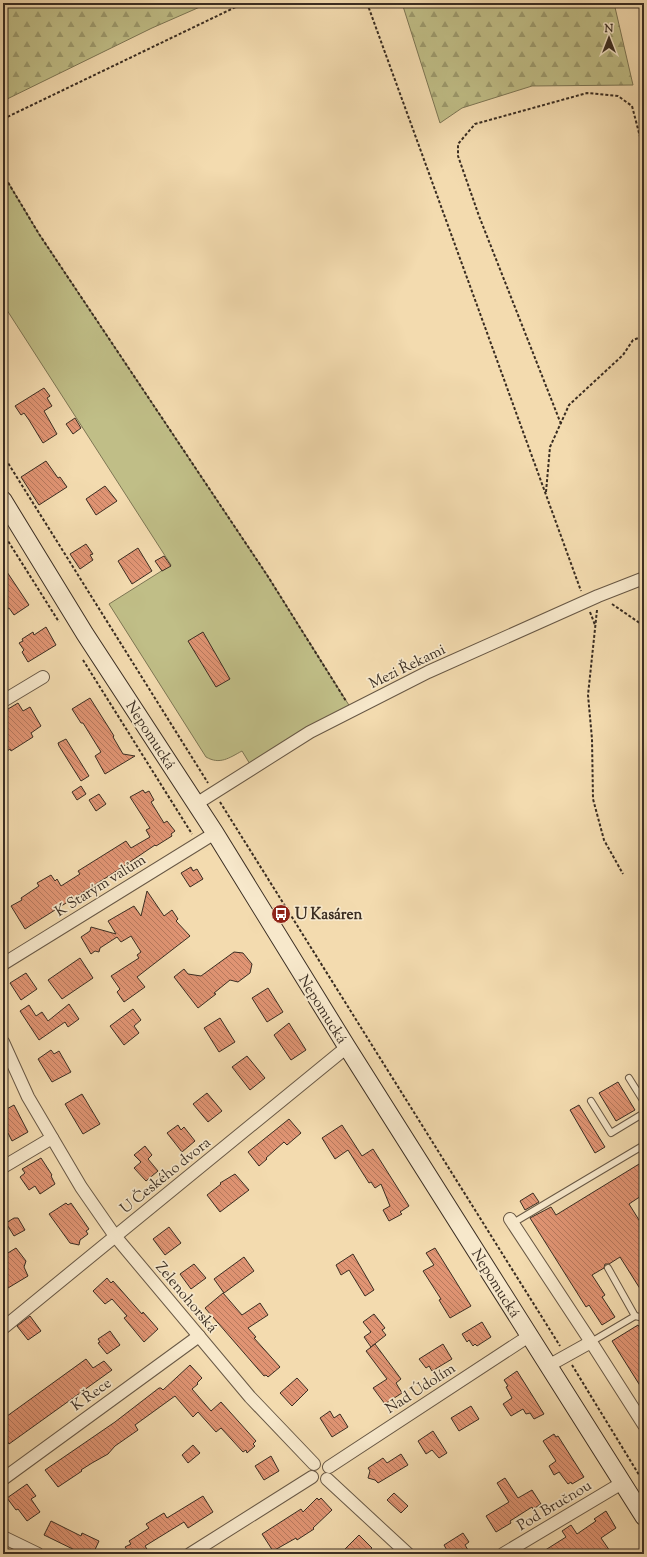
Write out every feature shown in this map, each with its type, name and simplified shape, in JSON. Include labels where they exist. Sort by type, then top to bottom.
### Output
[{"type":"street","name":"Nepomucká","points":[[3,500],[85,634],[215,833],[347,1047],[644,1517]]},
{"type":"street","name":"Mezi Řekami","points":[[196,804],[310,732],[352,710],[428,672],[598,596],[644,578]]},
{"type":"street","points":[[3,701],[43,677]]},
{"type":"street","name":"K Starým valům","points":[[3,964],[215,833]]},
{"type":"street","name":"Zelenohorská","points":[[3,1042],[28,1097],[81,1187],[115,1236],[250,1397],[314,1464]]},
{"type":"street","name":"U Českého dvora","points":[[3,1328],[347,1047]]},
{"type":"street","points":[[3,1167],[52,1138]]},
{"type":"street","points":[[511,1221],[644,1425]]},
{"type":"street","name":"K Řece","points":[[3,1479],[199,1336]]},
{"type":"street","name":"Nad Údolím","points":[[329,1466],[529,1336]]},
{"type":"street","points":[[548,1366],[591,1342]]},
{"type":"street","points":[[322,1462],[329,1466],[330,1473],[327,1479],[319,1482],[312,1477],[311,1469],[314,1464],[322,1462]]},
{"type":"street","points":[[190,1554],[312,1477]]},
{"type":"street","points":[[327,1479],[408,1554]]},
{"type":"street","name":"Pod Bručnou","points":[[503,1554],[622,1483]]},
{"type":"street","points":[[3,1537],[38,1554]]},
{"type":"lane","points":[[629,1078],[644,1102]]},
{"type":"lane","points":[[591,1101],[611,1133],[644,1113]]},
{"type":"lane","points":[[511,1221],[644,1145]]},
{"type":"lane","points":[[608,1268],[634,1316]]},
{"type":"lane","points":[[591,1342],[634,1316],[644,1318]]},
{"type":"path","points":[[3,120],[244,3]]},
{"type":"path","points":[[367,3],[585,602],[595,625]]},
{"type":"path","points":[[561,424],[479,216],[458,156],[458,144],[475,124],[588,93],[618,96],[632,106],[644,152]]},
{"type":"path","points":[[3,174],[44,240],[267,575],[352,710]]},
{"type":"path","points":[[546,493],[550,447],[569,405],[623,355],[633,340],[644,336]]},
{"type":"path","points":[[3,455],[567,1356],[644,1483]]},
{"type":"path","points":[[3,533],[62,626]]},
{"type":"path","points":[[623,874],[604,840],[593,799],[592,740],[588,695],[598,596],[644,626]]},
{"type":"path","points":[[80,655],[198,844]]},
{"type":"green space","points":[[3,3],[209,3],[152,28],[3,101]]},
{"type":"green space","points":[[402,3],[614,3],[633,85],[532,86],[462,108],[440,123]]},
{"type":"green space","points":[[3,174],[39,234],[267,575],[352,710],[253,769],[242,751],[224,760],[216,760],[206,757],[109,604],[171,565],[3,304]]},
{"type":"building","points":[[44,388],[50,396],[47,398],[52,406],[44,411],[57,434],[43,443],[24,413],[21,415],[15,406]]},
{"type":"building","points":[[75,418],[81,428],[73,434],[66,424]]},
{"type":"building","points":[[46,461],[58,478],[60,477],[67,487],[39,505],[21,477]]},
{"type":"building","points":[[105,486],[117,501],[96,515],[86,499]]},
{"type":"building","points":[[86,544],[93,554],[90,555],[93,560],[80,569],[70,554]]},
{"type":"building","points":[[138,548],[152,571],[132,584],[118,561]]},
{"type":"building","points":[[164,556],[171,566],[162,571],[155,561]]},
{"type":"building","points":[[3,566],[29,605],[14,615],[9,608],[7,609],[3,602]]},
{"type":"building","points":[[46,627],[56,645],[28,662],[22,652],[24,650],[19,643],[23,641],[22,639],[33,632],[34,635]]},
{"type":"building","points":[[203,632],[230,679],[216,687],[188,641]]},
{"type":"building","points":[[90,698],[114,736],[113,737],[123,754],[135,756],[105,774],[95,756],[101,752],[83,723],[81,723],[72,709]]},
{"type":"building","points":[[18,703],[23,711],[30,707],[41,726],[31,733],[33,737],[11,751],[10,749],[3,754],[3,712]]},
{"type":"building","points":[[66,739],[89,776],[81,781],[59,746],[58,743]]},
{"type":"building","points":[[81,786],[86,794],[77,800],[72,792]]},
{"type":"building","points":[[143,790],[145,793],[149,791],[154,800],[151,802],[164,823],[167,821],[175,831],[171,834],[172,836],[156,846],[155,845],[25,929],[11,906],[22,900],[21,898],[39,886],[37,883],[51,875],[55,881],[57,879],[61,886],[80,874],[78,871],[126,841],[131,848],[150,837],[146,830],[150,828],[130,797]]},
{"type":"building","points":[[99,794],[106,804],[96,811],[89,800]]},
{"type":"building","points":[[191,867],[193,871],[197,869],[203,879],[190,887],[181,873]]},
{"type":"building","points":[[147,891],[164,916],[172,910],[178,919],[176,921],[190,936],[137,977],[145,987],[124,1002],[117,992],[120,989],[111,976],[139,958],[137,955],[141,952],[131,936],[121,942],[117,937],[100,948],[99,952],[95,951],[91,954],[81,937],[90,931],[91,927],[116,934],[108,921],[134,906],[141,916]]},
{"type":"building","points":[[234,952],[243,953],[252,964],[250,973],[238,982],[230,980],[214,993],[216,994],[198,1008],[174,977],[184,969],[188,974],[201,976]]},
{"type":"building","points":[[80,958],[93,978],[62,999],[48,980]]},
{"type":"building","points":[[26,973],[37,989],[21,1000],[10,983]]},
{"type":"building","points":[[268,988],[283,1012],[267,1022],[252,998]]},
{"type":"building","points":[[69,1004],[79,1019],[68,1027],[65,1022],[39,1040],[20,1011],[29,1005],[36,1016],[42,1012],[48,1021]]},
{"type":"building","points":[[133,1009],[141,1020],[134,1026],[139,1033],[124,1045],[110,1026]]},
{"type":"building","points":[[220,1018],[235,1042],[219,1052],[204,1028]]},
{"type":"building","points":[[289,1023],[306,1050],[291,1060],[274,1035]]},
{"type":"building","points":[[51,1050],[54,1054],[59,1051],[71,1072],[52,1082],[38,1059]]},
{"type":"building","points":[[247,1056],[265,1078],[250,1090],[232,1067]]},
{"type":"building","points":[[618,1082],[635,1110],[616,1121],[599,1093]]},
{"type":"building","points":[[207,1093],[222,1111],[208,1122],[193,1104]]},
{"type":"building","points":[[82,1094],[100,1124],[83,1134],[65,1104]]},
{"type":"building","points":[[14,1105],[28,1132],[12,1141],[8,1133],[3,1136],[3,1111]]},
{"type":"building","points":[[579,1105],[605,1147],[595,1153],[570,1110]]},
{"type":"building","points":[[289,1119],[301,1133],[287,1145],[284,1142],[259,1166],[248,1152]]},
{"type":"building","points":[[178,1125],[181,1130],[184,1127],[195,1141],[182,1152],[167,1133]]},
{"type":"building","points":[[342,1125],[362,1156],[373,1149],[409,1206],[400,1212],[402,1214],[389,1221],[383,1210],[390,1206],[381,1184],[375,1188],[371,1182],[369,1183],[348,1150],[335,1159],[322,1138]]},
{"type":"building","points":[[145,1146],[152,1155],[148,1159],[158,1171],[146,1181],[134,1168],[141,1162],[134,1155]]},
{"type":"building","points":[[41,1158],[52,1175],[51,1176],[55,1184],[40,1194],[35,1186],[29,1190],[20,1177],[25,1173],[22,1169]]},
{"type":"building","points":[[644,1161],[644,1194],[629,1204],[644,1228],[644,1295],[620,1257],[609,1264],[605,1264],[604,1268],[592,1275],[605,1295],[602,1297],[615,1317],[602,1325],[589,1305],[586,1307],[530,1218],[551,1207],[556,1215]]},
{"type":"building","points":[[235,1174],[249,1190],[220,1212],[207,1195],[221,1184],[220,1183]]},
{"type":"building","points":[[533,1193],[539,1202],[525,1210],[520,1201]]},
{"type":"building","points":[[66,1203],[68,1205],[71,1203],[89,1229],[86,1231],[88,1234],[80,1240],[79,1245],[70,1243],[49,1214]]},
{"type":"building","points":[[14,1218],[18,1218],[25,1230],[14,1236],[6,1223]]},
{"type":"building","points":[[169,1227],[181,1243],[165,1255],[153,1239]]},
{"type":"building","points":[[16,1248],[26,1261],[24,1267],[28,1276],[3,1291],[3,1256]]},
{"type":"building","points":[[435,1248],[471,1306],[450,1318],[439,1300],[441,1299],[423,1271],[434,1265],[426,1253]]},
{"type":"building","points":[[353,1254],[374,1290],[365,1296],[349,1270],[341,1275],[336,1265]]},
{"type":"building","points":[[244,1257],[254,1271],[224,1293],[214,1279]]},
{"type":"building","points":[[194,1264],[206,1278],[191,1289],[180,1274]]},
{"type":"building","points":[[107,1278],[111,1283],[113,1281],[142,1314],[143,1312],[158,1329],[144,1342],[124,1318],[127,1316],[112,1299],[105,1304],[93,1291]]},
{"type":"building","points":[[223,1293],[242,1315],[260,1303],[268,1315],[248,1328],[256,1337],[254,1338],[280,1367],[268,1377],[266,1375],[264,1376],[205,1308]]},
{"type":"building","points":[[374,1314],[385,1328],[382,1330],[386,1335],[371,1347],[364,1337],[371,1332],[363,1322]]},
{"type":"building","points":[[30,1316],[41,1331],[28,1340],[17,1326]]},
{"type":"building","points":[[482,1322],[491,1337],[477,1346],[475,1344],[473,1346],[469,1340],[467,1342],[462,1334]]},
{"type":"building","points":[[638,1325],[644,1335],[644,1392],[612,1341]]},
{"type":"building","points":[[110,1331],[120,1345],[107,1354],[98,1343],[100,1342],[98,1339]]},
{"type":"building","points":[[375,1344],[401,1379],[396,1383],[402,1393],[385,1404],[373,1388],[387,1379],[366,1351]]},
{"type":"building","points":[[443,1344],[452,1359],[432,1371],[429,1366],[426,1368],[419,1359]]},
{"type":"building","points":[[86,1359],[93,1368],[104,1361],[112,1370],[9,1444],[3,1435],[3,1419]]},
{"type":"building","points":[[190,1365],[202,1378],[192,1389],[211,1411],[221,1402],[256,1441],[253,1444],[255,1446],[247,1453],[246,1450],[243,1452],[221,1428],[216,1432],[198,1412],[193,1417],[175,1396],[135,1425],[138,1430],[115,1446],[108,1454],[81,1470],[82,1471],[58,1487],[45,1470],[115,1422],[159,1388],[163,1390]]},
{"type":"building","points":[[517,1371],[544,1414],[534,1419],[530,1413],[526,1414],[523,1409],[511,1416],[503,1404],[512,1398],[506,1387],[508,1386],[504,1380]]},
{"type":"building","points":[[297,1378],[308,1390],[292,1406],[280,1393]]},
{"type":"building","points":[[471,1406],[479,1419],[459,1431],[451,1418]]},
{"type":"building","points":[[330,1411],[334,1418],[340,1414],[348,1427],[332,1437],[320,1418]]},
{"type":"building","points":[[433,1431],[447,1453],[439,1458],[432,1450],[426,1454],[418,1441]]},
{"type":"building","points":[[554,1434],[556,1437],[558,1436],[584,1477],[572,1484],[571,1482],[568,1484],[559,1472],[554,1475],[549,1466],[556,1461],[543,1441]]},
{"type":"building","points":[[193,1445],[200,1453],[188,1463],[182,1455]]},
{"type":"building","points":[[401,1454],[408,1465],[378,1483],[375,1480],[368,1478],[370,1471],[368,1468],[383,1458],[387,1463]]},
{"type":"building","points":[[271,1456],[279,1471],[264,1480],[255,1466]]},
{"type":"building","points":[[505,1478],[518,1498],[532,1490],[541,1504],[533,1509],[532,1507],[496,1532],[486,1516],[509,1502],[497,1483]]},
{"type":"building","points":[[27,1484],[36,1496],[31,1499],[40,1512],[27,1521],[7,1498]]},
{"type":"building","points":[[394,1493],[408,1506],[401,1513],[387,1500]]},
{"type":"building","points":[[203,1496],[213,1512],[188,1528],[184,1522],[145,1546],[150,1554],[130,1554],[125,1547],[131,1544],[129,1541],[149,1528],[146,1524],[164,1513],[167,1518]]},
{"type":"building","points":[[317,1498],[319,1500],[321,1498],[332,1510],[313,1528],[314,1529],[297,1540],[296,1538],[273,1551],[262,1534],[301,1509],[303,1512]]},
{"type":"building","points":[[606,1511],[616,1528],[601,1538],[612,1554],[539,1554],[566,1537],[562,1531],[571,1525],[577,1534],[596,1521],[594,1519]]},
{"type":"building","points":[[51,1521],[81,1536],[82,1533],[99,1541],[93,1554],[83,1554],[44,1535]]},
{"type":"building","points":[[463,1533],[469,1542],[465,1545],[468,1550],[462,1554],[449,1554],[444,1545]]},
{"type":"building","points":[[359,1535],[372,1548],[366,1554],[340,1554]]},
{"type":"place","name":"U Kasáren","points":[[281,914]]}]
